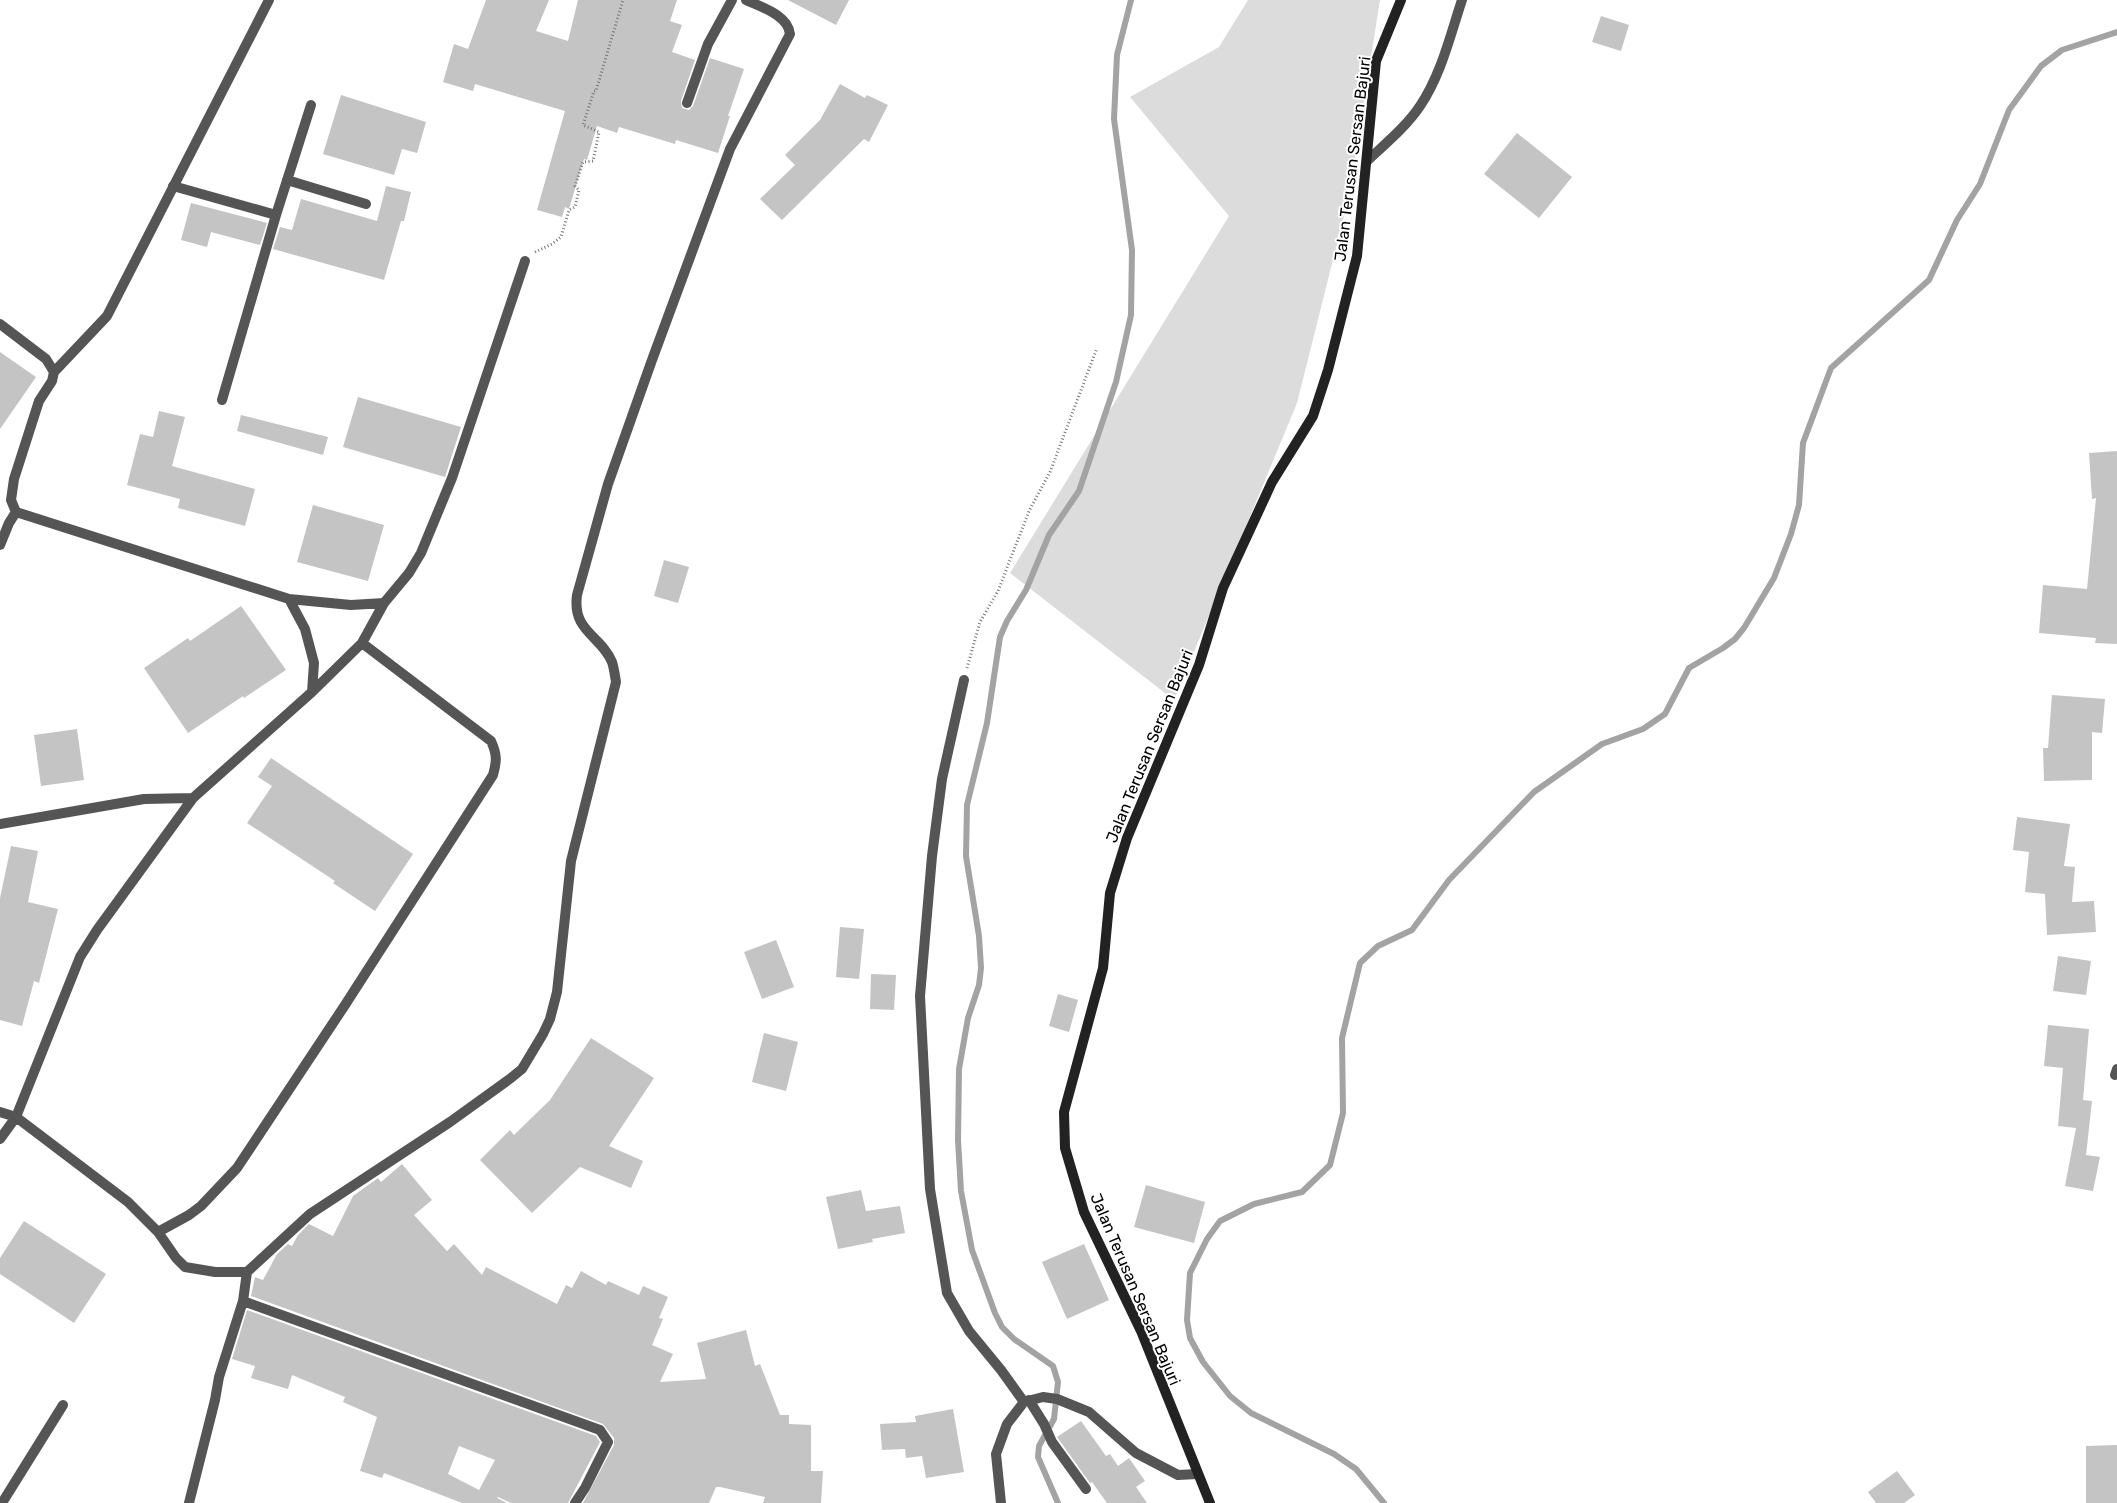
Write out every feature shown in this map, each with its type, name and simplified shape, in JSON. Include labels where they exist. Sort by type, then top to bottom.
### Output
[{"type":"main road","name":"Jalan Terusan Sersan Bajuri","points":[[1210,1503],[1141,1331],[1084,1212],[1065,1148],[1064,1112],[1103,968],[1110,893],[1127,838],[1199,665],[1223,588],[1272,482],[1313,416],[1328,370],[1357,256],[1376,61],[1401,0]]},
{"type":"street","points":[[269,0],[108,316],[54,372],[52,381],[39,401],[14,479],[11,500],[16,512],[289,599],[351,605],[384,602]]},
{"type":"street","points":[[687,103],[708,44],[732,0]]},
{"type":"street","points":[[189,1503],[219,1377],[243,1301],[248,1272],[310,1214],[450,1122],[522,1069],[550,1019],[557,992],[571,861],[616,682],[612,662],[597,642],[587,633],[578,616],[576,606],[577,595],[612,475],[652,360],[730,149],[790,34],[790,28],[778,16],[746,0]]},
{"type":"street","points":[[1367,161],[1398,132],[1419,107],[1434,82],[1462,0]]},
{"type":"street","points":[[222,400],[276,215],[311,105]]},
{"type":"street","points":[[287,180],[366,204]]},
{"type":"street","points":[[173,186],[276,215]]},
{"type":"street","points":[[0,1139],[16,1117],[80,958],[130,884],[193,798],[312,692],[362,643],[384,602],[409,573],[452,478],[525,261]]},
{"type":"street","points":[[0,324],[46,359],[54,372]]},
{"type":"street","points":[[0,545],[8,523],[16,512]]},
{"type":"street","points":[[289,599],[305,629],[314,662],[312,692]]},
{"type":"street","points":[[158,1232],[201,1206],[237,1168],[345,1005],[493,775],[497,761],[496,751],[491,741],[362,643]]},
{"type":"street","points":[[964,680],[941,788],[932,856],[920,996],[930,1189],[947,1294],[969,1331],[1044,1424],[1052,1442],[1086,1489]]},
{"type":"street","points":[[0,824],[144,800],[193,798]]},
{"type":"street","points":[[0,1112],[16,1117],[128,1202],[158,1232],[176,1258],[185,1267],[215,1272],[248,1272]]},
{"type":"street","points":[[243,1301],[600,1430],[608,1442],[585,1488],[575,1503]]},
{"type":"street","points":[[1001,1503],[996,1454],[1007,1424],[1026,1401],[1042,1397],[1057,1399],[1089,1412],[1136,1453],[1178,1475],[1197,1474]]},
{"type":"street","points":[[2,1503],[63,1405]]},
{"type":"path","points":[[525,261],[538,249],[552,244],[561,237],[570,210],[575,207],[580,190],[575,186],[583,162],[593,161],[599,132],[583,125],[594,91],[596,91],[623,0]]},
{"type":"path","points":[[964,680],[980,622],[998,592],[1029,512],[1050,472],[1097,348]]},
{"type":"shaded area","points":[[1248,0],[1380,0],[1349,196],[1297,403],[1174,700],[1010,573],[1229,216],[1130,97],[1219,47]]},
{"type":"building","points":[[486,0],[549,0],[536,31],[568,41],[578,0],[677,0],[670,21],[682,25],[672,52],[695,60],[681,101],[682,108],[689,110],[693,106],[710,58],[744,69],[718,153],[676,140],[675,144],[619,127],[617,133],[597,126],[587,160],[584,159],[569,209],[565,207],[562,217],[537,210],[565,111],[475,84],[473,91],[443,82],[454,44],[468,49]]},
{"type":"building","points":[[788,0],[849,0],[836,25]]},
{"type":"building","points":[[1601,16],[1629,25],[1621,51],[1592,42]]},
{"type":"building","points":[[840,84],[865,98],[867,95],[888,105],[869,142],[864,139],[782,220],[760,199],[795,165],[785,155],[820,120]]},
{"type":"building","points":[[341,95],[426,122],[417,153],[402,149],[394,175],[323,154]]},
{"type":"building","points":[[1517,133],[1572,177],[1539,218],[1484,174]]},
{"type":"building","points":[[386,186],[411,192],[404,221],[401,221],[384,280],[273,249],[280,227],[292,230],[301,199],[377,221]]},
{"type":"building","points":[[191,203],[267,223],[260,245],[211,232],[207,247],[181,240]]},
{"type":"building","points":[[0,352],[36,377],[0,429]]},
{"type":"building","points":[[358,397],[461,427],[445,477],[343,447]]},
{"type":"building","points":[[159,411],[185,417],[172,466],[255,489],[245,526],[178,508],[180,499],[127,485],[140,434],[153,437]]},
{"type":"building","points":[[241,415],[328,437],[323,455],[237,431]]},
{"type":"building","points":[[2117,451],[2117,644],[2095,643],[2096,638],[2039,633],[2043,585],[2087,589],[2096,498],[2092,499],[2089,453]]},
{"type":"building","points":[[313,505],[384,525],[368,581],[297,562]]},
{"type":"building","points":[[664,560],[689,567],[678,603],[654,596]]},
{"type":"building","points":[[241,606],[286,670],[188,733],[144,668],[188,638],[190,641]]},
{"type":"building","points":[[2052,695],[2105,699],[2102,733],[2092,732],[2092,780],[2044,781],[2043,748],[2048,748]]},
{"type":"building","points":[[77,729],[84,780],[41,786],[34,735]]},
{"type":"building","points":[[271,758],[413,854],[375,911],[333,883],[335,881],[247,823],[272,786],[258,777]]},
{"type":"building","points":[[2017,817],[2070,824],[2064,866],[2075,867],[2072,902],[2094,901],[2096,932],[2047,935],[2045,894],[2025,892],[2029,852],[2013,850]]},
{"type":"building","points":[[11,846],[38,851],[28,902],[58,909],[39,983],[34,981],[22,1026],[0,1020],[0,898]]},
{"type":"building","points":[[840,927],[864,929],[859,979],[836,977]]},
{"type":"building","points":[[776,940],[794,987],[762,999],[744,952]]},
{"type":"building","points":[[2058,956],[2091,961],[2086,995],[2053,991]]},
{"type":"building","points":[[871,974],[896,975],[894,1010],[870,1009]]},
{"type":"building","points":[[1058,994],[1078,1000],[1069,1032],[1049,1026]]},
{"type":"building","points":[[2048,1025],[2089,1029],[2083,1100],[2092,1101],[2086,1155],[2100,1157],[2093,1191],[2065,1186],[2076,1128],[2058,1126],[2063,1068],[2044,1066]]},
{"type":"building","points":[[764,1033],[798,1042],[786,1091],[752,1082]]},
{"type":"building","points":[[591,1038],[654,1078],[609,1146],[643,1161],[631,1188],[580,1167],[532,1213],[480,1160],[510,1130],[514,1135],[550,1100]]},
{"type":"building","points":[[402,1164],[432,1200],[414,1215],[447,1251],[454,1244],[482,1275],[486,1267],[557,1304],[566,1285],[572,1288],[581,1271],[606,1285],[608,1281],[639,1295],[643,1286],[668,1297],[659,1318],[663,1319],[652,1345],[673,1354],[660,1382],[706,1379],[697,1343],[746,1330],[755,1366],[760,1364],[780,1415],[789,1415],[789,1424],[811,1425],[811,1471],[823,1471],[821,1503],[763,1503],[765,1497],[716,1487],[709,1503],[583,1503],[614,1445],[614,1438],[603,1424],[251,1296],[255,1277],[263,1280],[277,1254],[288,1244],[292,1246],[298,1235],[309,1224],[333,1236],[353,1196],[378,1178],[381,1182]]},
{"type":"building","points":[[1146,1185],[1205,1202],[1194,1243],[1134,1227]]},
{"type":"building","points":[[861,1190],[866,1211],[900,1206],[905,1233],[872,1239],[873,1242],[838,1249],[826,1197]]},
{"type":"building","points":[[24,1221],[106,1274],[74,1323],[0,1274],[0,1258]]},
{"type":"building","points":[[1084,1244],[1109,1300],[1067,1319],[1042,1262]]},
{"type":"building","points":[[247,1310],[596,1436],[600,1442],[568,1503],[511,1503],[498,1497],[507,1503],[462,1503],[384,1473],[382,1478],[360,1471],[377,1417],[343,1402],[345,1397],[292,1375],[288,1389],[251,1378],[255,1366],[232,1359]],"holes":[[[459,1446],[495,1460],[479,1490],[448,1474]]]},
{"type":"building","points":[[953,1409],[964,1472],[926,1478],[922,1456],[906,1458],[905,1449],[882,1450],[880,1424],[916,1422],[915,1416]]},
{"type":"building","points":[[1081,1421],[1106,1456],[1110,1454],[1118,1466],[1129,1458],[1145,1481],[1136,1487],[1147,1503],[1107,1503],[1092,1482],[1090,1483],[1057,1437]]},
{"type":"building","points":[[2117,1445],[2117,1503],[2086,1503],[2086,1446]]},
{"type":"building","points":[[1897,1471],[1915,1495],[1904,1503],[1876,1503],[1868,1492]]},
{"type":"waterway","points":[[1058,1503],[1038,1457],[1039,1446],[1054,1419],[1058,1382],[1053,1366],[1014,1339],[1002,1327],[972,1250],[961,1191],[958,1140],[959,1069],[968,1018],[979,985],[981,968],[979,936],[966,856],[967,805],[987,723],[1000,637],[1007,621],[1026,590],[1049,535],[1079,491],[1116,382],[1131,315],[1132,250],[1114,119],[1117,55],[1131,0]]},
{"type":"waterway","points":[[1384,1503],[1356,1469],[1334,1454],[1251,1413],[1230,1396],[1203,1362],[1190,1338],[1187,1320],[1190,1273],[1207,1239],[1220,1221],[1254,1204],[1302,1192],[1330,1165],[1343,1113],[1342,1038],[1360,963],[1378,946],[1412,930],[1449,880],[1534,792],[1602,744],[1643,729],[1665,714],[1689,668],[1723,648],[1735,639],[1744,628],[1774,578],[1791,534],[1799,505],[1803,443],[1831,368],[1929,280],[1957,220],[1980,184],[2009,110],[2041,66],[2062,50],[2117,32]]}]
